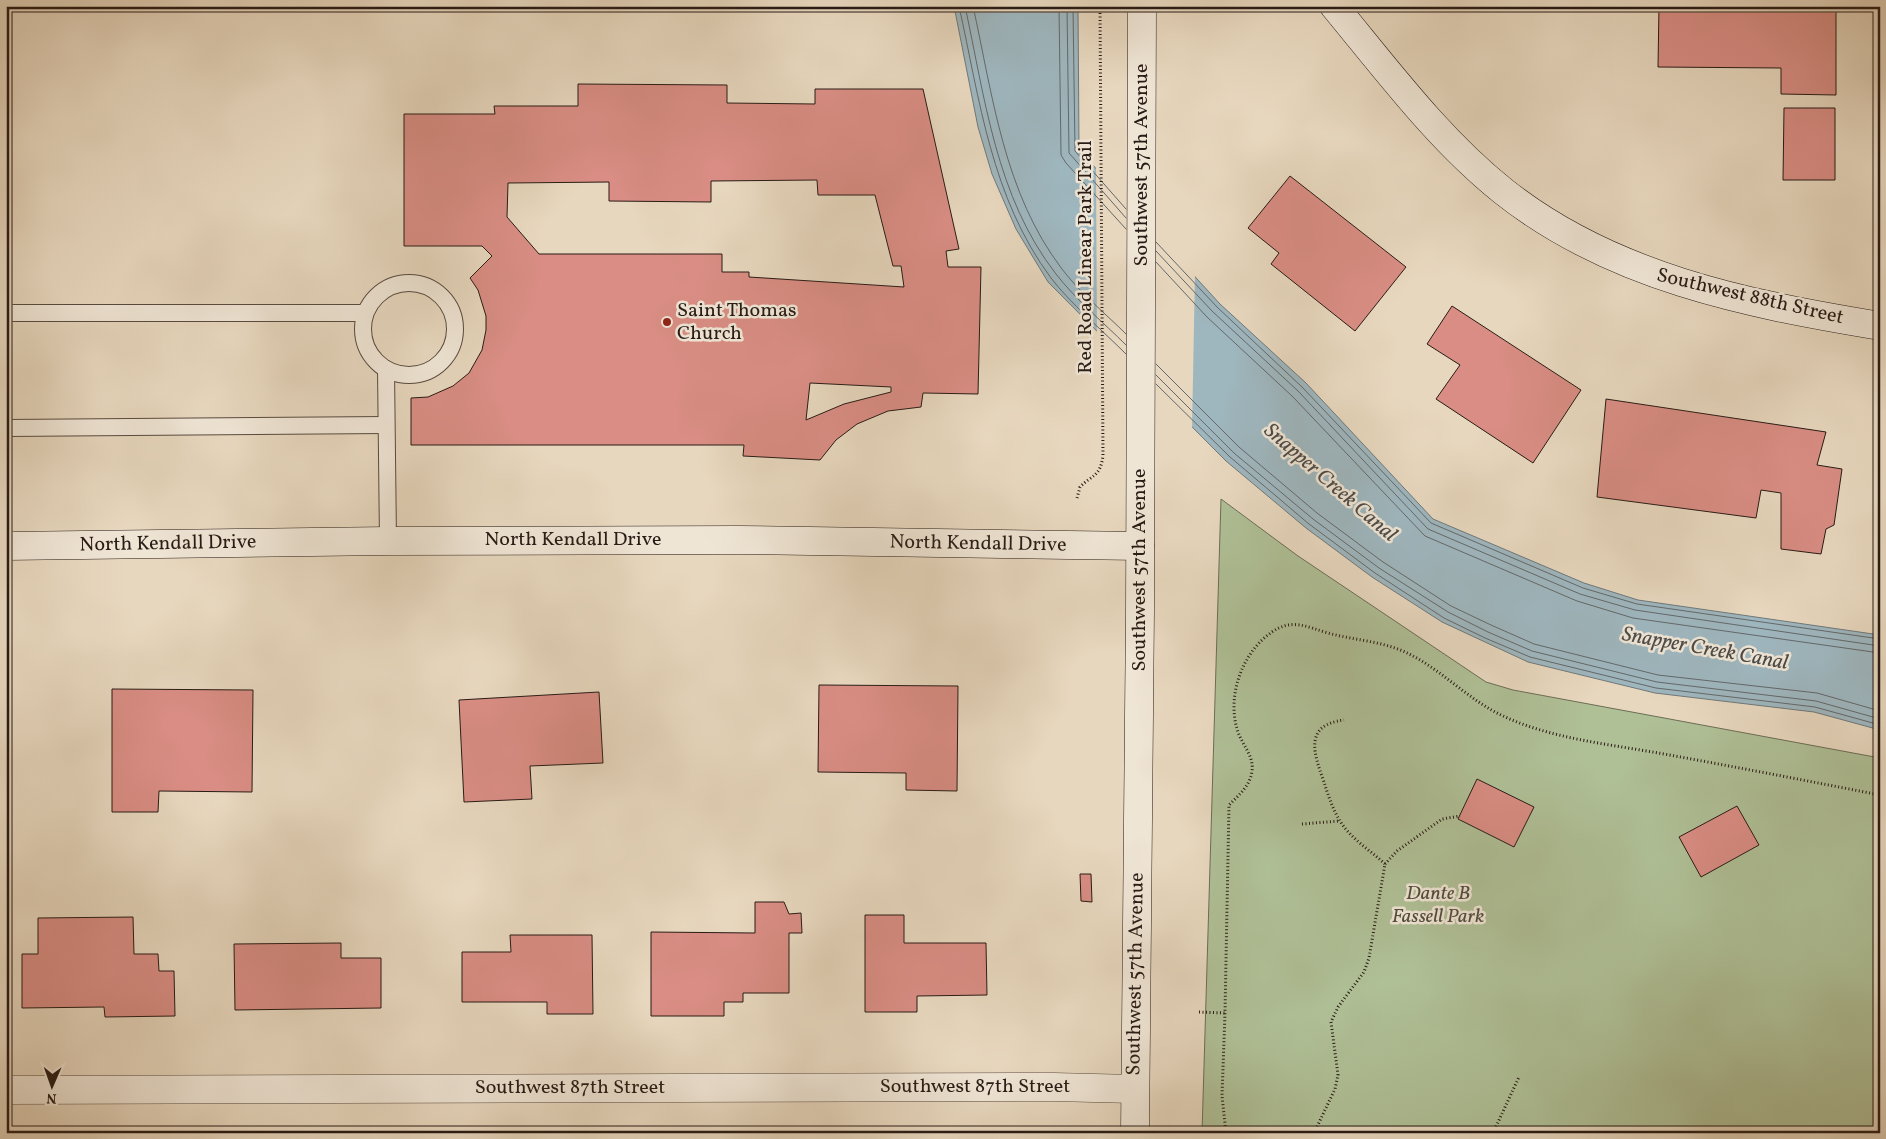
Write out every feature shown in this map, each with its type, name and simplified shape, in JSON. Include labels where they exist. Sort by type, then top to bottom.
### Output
[{"type":"street","name":"Southwest 57th Avenue","points":[[1135,1133],[1142,6]]},
{"type":"street","name":"Southwest 88th Street","points":[[1334,6],[1425,115],[1463,155],[1503,191],[1573,236],[1639,269],[1678,282],[1762,303],[1880,326]]},
{"type":"street","name":"North Kendall Drive","points":[[6,546],[388,541],[739,540],[1140,546]]},
{"type":"street","name":"Southwest 87th Street","points":[[6,1090],[1024,1087],[1134,1089]]},
{"type":"lane","points":[[402,283],[418,284],[433,289],[445,300],[453,313],[456,329],[453,345],[445,359],[432,370],[417,375],[401,375],[386,369],[375,361],[368,350],[363,338],[365,312],[374,299],[386,288],[402,283]]},
{"type":"lane","points":[[6,313],[365,312]]},
{"type":"lane","points":[[386,369],[388,541]]},
{"type":"lane","points":[[6,428],[386,425]]},
{"type":"path","name":"Red Road Linear Park Trail","points":[[1077,498],[1080,487],[1095,477],[1102,468],[1100,6]]},
{"type":"path","points":[[1226,1133],[1222,1103],[1226,1013],[1228,805],[1246,787],[1252,769],[1251,757],[1238,732],[1234,714],[1234,702],[1242,669],[1251,649],[1272,632],[1286,625],[1300,623],[1328,633],[1406,652],[1438,672],[1484,706],[1532,728],[1880,795]]},
{"type":"path","points":[[1344,720],[1326,726],[1316,738],[1314,758],[1340,821],[1356,839],[1385,864]]},
{"type":"path","points":[[1314,1133],[1335,1089],[1338,1075],[1331,1022],[1338,1007],[1364,972],[1369,958],[1385,864],[1397,851],[1442,819],[1460,816]]},
{"type":"path","points":[[1302,824],[1340,821]]},
{"type":"path","points":[[1199,1012],[1226,1013]]},
{"type":"path","points":[[1493,1133],[1519,1077]]},
{"type":"green space","name":"Dante B Fassell Park","points":[[1221,499],[1298,556],[1486,682],[1513,690],[1880,758],[1880,1133],[1202,1133]]},
{"type":"water","name":"Snapper Creek Canal","points":[[954,6],[1078,6],[1079,150],[1220,304],[1306,383],[1433,519],[1584,583],[1638,600],[1880,635],[1880,730],[1814,712],[1655,693],[1528,662],[1442,622],[1372,577],[1306,528],[1226,461],[1048,282],[1016,229],[992,174],[978,127]]},
{"type":"pier","points":[[1096,165],[1195,272],[1192,430],[1097,335]]},
{"type":"building","points":[[1659,6],[1836,6],[1836,95],[1781,94],[1781,68],[1658,67]]},
{"type":"building","points":[[578,84],[727,85],[727,103],[815,104],[815,89],[923,89],[959,249],[946,251],[948,267],[981,267],[978,394],[923,393],[921,407],[888,411],[857,424],[836,440],[820,460],[743,456],[744,445],[411,445],[411,398],[428,397],[453,386],[469,373],[482,350],[486,330],[486,316],[478,290],[470,278],[492,256],[482,246],[404,246],[404,114],[495,114],[494,106],[578,106]],"holes":[[[817,180],[818,195],[875,195],[893,266],[901,266],[904,287],[749,277],[749,272],[722,272],[722,254],[539,254],[507,217],[508,183],[609,182],[609,201],[711,202],[711,181]],[[810,383],[891,387],[891,392],[844,404],[806,420]]]},
{"type":"building","points":[[1784,108],[1835,108],[1835,180],[1783,180]]},
{"type":"building","points":[[1290,176],[1406,267],[1355,331],[1271,264],[1279,253],[1248,228]]},
{"type":"building","points":[[1452,306],[1581,390],[1533,463],[1436,399],[1460,365],[1427,344]]},
{"type":"building","points":[[1606,399],[1826,432],[1817,465],[1842,469],[1834,525],[1826,529],[1821,554],[1781,549],[1781,493],[1761,490],[1756,518],[1597,497]]},
{"type":"building","points":[[819,685],[958,686],[957,791],[906,790],[906,773],[818,772]]},
{"type":"building","points":[[112,689],[253,690],[252,792],[159,791],[158,812],[112,812]]},
{"type":"building","points":[[599,692],[603,763],[530,766],[532,799],[464,802],[459,700]]},
{"type":"building","points":[[1477,779],[1534,807],[1514,847],[1458,819]]},
{"type":"building","points":[[1737,806],[1759,845],[1701,877],[1679,837]]},
{"type":"building","points":[[1080,874],[1091,874],[1092,902],[1081,901]]},
{"type":"building","points":[[755,902],[784,902],[789,914],[801,913],[802,933],[789,933],[789,993],[743,993],[743,1002],[724,1002],[724,1016],[651,1016],[651,932],[755,933]]},
{"type":"building","points":[[865,915],[904,915],[904,943],[986,943],[987,995],[917,996],[917,1012],[865,1012]]},
{"type":"building","points":[[133,917],[134,954],[158,954],[159,971],[174,971],[175,1016],[105,1017],[104,1007],[22,1008],[22,954],[38,954],[38,918]]},
{"type":"building","points":[[510,935],[592,935],[593,1014],[547,1014],[547,1002],[462,1002],[462,952],[511,952]]},
{"type":"building","points":[[341,943],[341,958],[381,958],[381,1008],[235,1010],[234,944]]},
{"type":"place","name":"Saint Thomas Church","points":[[667,322]]}]
